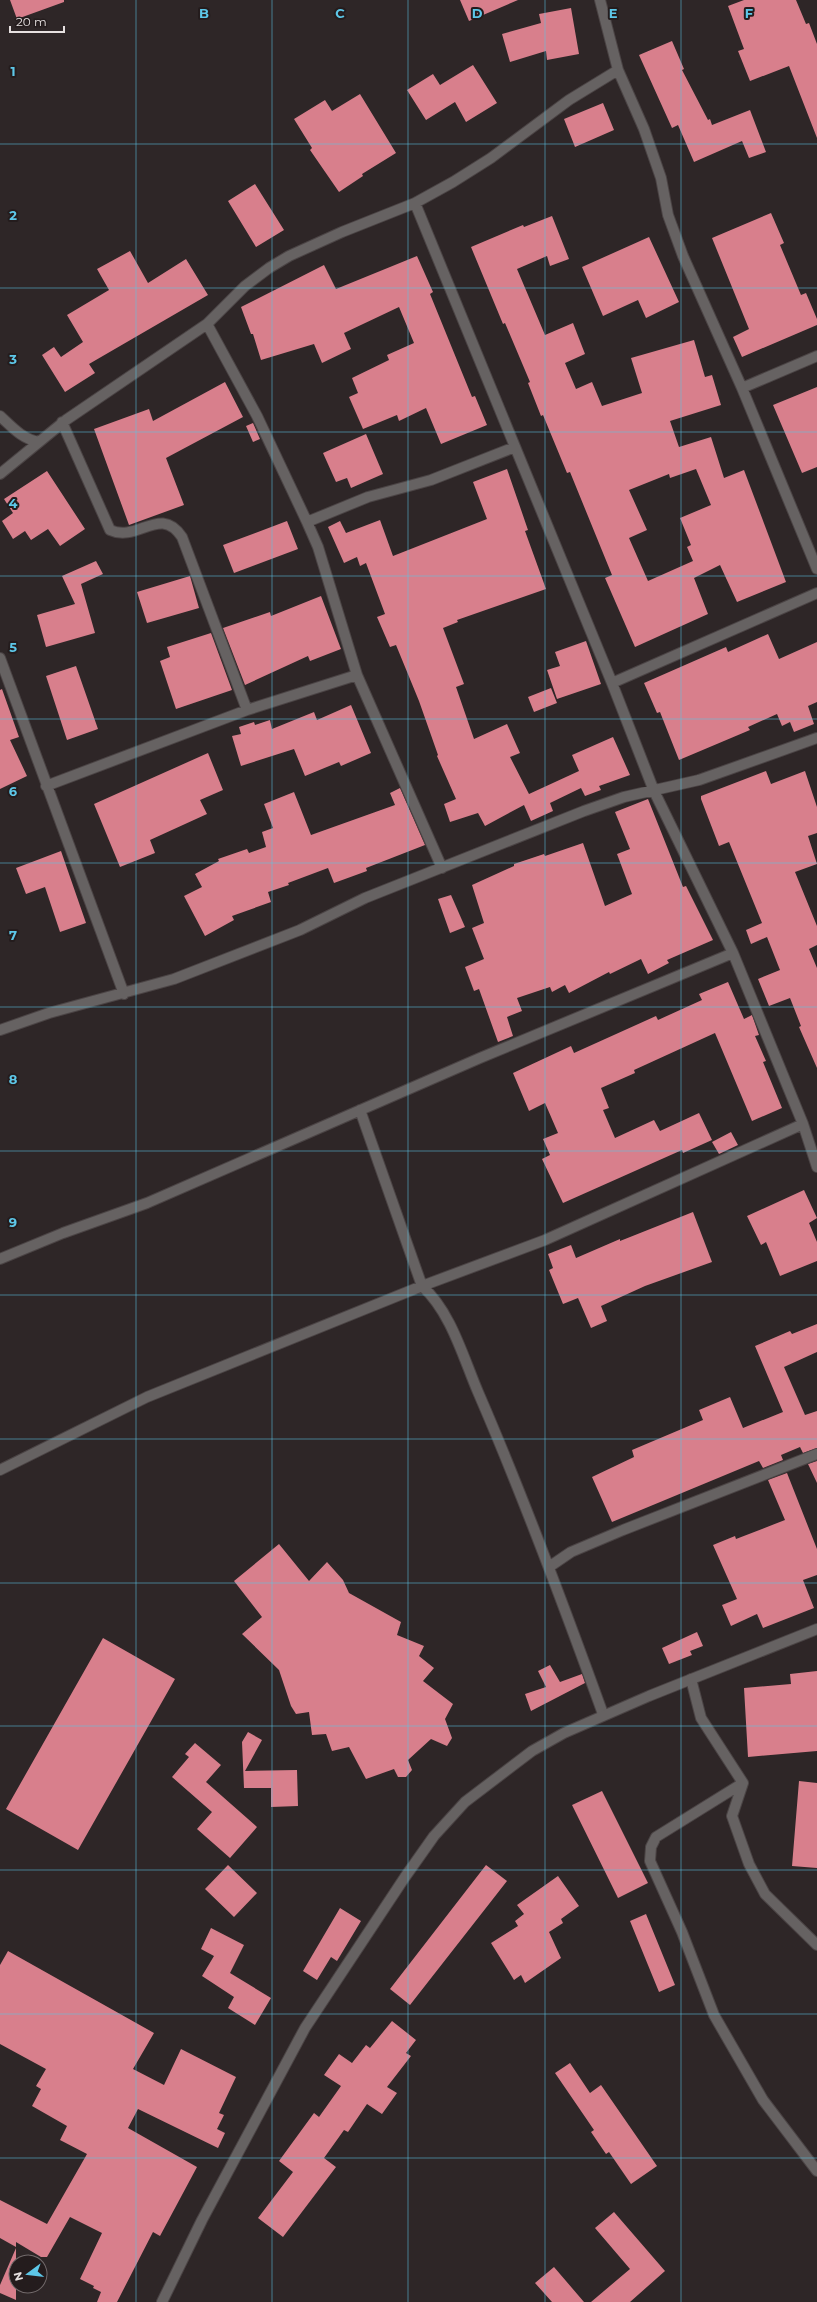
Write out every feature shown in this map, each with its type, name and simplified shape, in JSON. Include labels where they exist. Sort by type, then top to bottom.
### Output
[{"type":"street","points":[[600,0],[618,70],[647,136],[661,178],[668,215],[683,256],[742,388],[817,569]]},
{"type":"street","points":[[0,474],[62,422],[207,324],[245,286],[290,256],[415,203],[491,158],[569,100],[618,70]]},
{"type":"street","points":[[415,203],[612,684],[654,791],[733,954],[803,1124],[817,1167]]},
{"type":"street","points":[[207,324],[257,416],[318,547],[357,675],[442,868]]},
{"type":"street","points":[[742,388],[817,356]]},
{"type":"street","points":[[0,416],[19,434],[31,441],[39,442]]},
{"type":"street","points":[[62,422],[110,530],[118,534],[125,533],[164,522],[175,527],[182,537],[247,710]]},
{"type":"street","points":[[307,522],[368,497],[431,480],[515,447]]},
{"type":"street","points":[[612,684],[817,593]]},
{"type":"street","points":[[0,658],[124,994]]},
{"type":"street","points":[[46,786],[247,710],[357,675]]},
{"type":"street","points":[[0,1030],[50,1013],[124,994],[174,979],[238,956],[300,930],[365,898],[624,797],[654,791],[721,773],[817,738]]},
{"type":"street","points":[[0,1259],[63,1233],[147,1203],[360,1110],[733,954]]},
{"type":"street","points":[[360,1110],[422,1286],[440,1307],[453,1333],[507,1458],[603,1714]]},
{"type":"street","points":[[0,1470],[147,1397],[422,1286],[545,1240],[803,1124]]},
{"type":"street","points":[[549,1567],[571,1552],[623,1530],[817,1454]]},
{"type":"street","points":[[162,2302],[202,2220],[305,2028],[434,1836],[465,1802],[532,1751],[564,1733],[603,1714],[817,1629]]},
{"type":"street","points":[[691,1679],[701,1718],[743,1783]]},
{"type":"street","points":[[743,1783],[732,1816],[749,1864],[765,1894],[817,1945]]},
{"type":"street","points":[[743,1783],[656,1837],[651,1847],[650,1861],[682,1932],[714,2015],[763,2100],[817,2172]]},
{"type":"building","points":[[10,0],[64,0],[64,2],[17,19]]},
{"type":"building","points":[[460,0],[518,0],[469,21]]},
{"type":"building","points":[[744,0],[796,0],[806,24],[809,23],[817,44],[817,138],[789,66],[750,81],[738,51],[744,49],[728,6]]},
{"type":"building","points":[[571,8],[579,54],[547,60],[546,51],[510,62],[502,34],[541,23],[539,14]]},
{"type":"building","points":[[672,41],[684,69],[682,70],[712,125],[750,110],[766,152],[749,158],[742,141],[694,162],[678,125],[672,128],[639,55]]},
{"type":"building","points":[[473,65],[497,103],[466,122],[455,102],[426,120],[407,90],[433,74],[440,85]]},
{"type":"building","points":[[360,94],[396,153],[362,174],[363,176],[339,192],[310,150],[312,148],[294,119],[325,100],[332,111]]},
{"type":"building","points":[[603,103],[614,130],[575,147],[564,119]]},
{"type":"building","points":[[255,184],[284,230],[256,247],[228,201]]},
{"type":"building","points":[[771,213],[784,243],[780,245],[801,295],[806,293],[817,319],[817,325],[742,357],[733,337],[749,329],[712,238]]},
{"type":"building","points":[[552,216],[569,259],[550,266],[547,256],[517,269],[545,335],[573,323],[585,354],[565,363],[576,389],[592,382],[602,406],[642,393],[631,358],[694,340],[705,377],[712,375],[721,405],[670,421],[679,447],[711,437],[724,478],[744,470],[786,582],[737,602],[720,565],[694,578],[708,614],[635,647],[605,578],[612,575],[570,472],[567,473],[543,415],[541,416],[528,383],[530,382],[505,323],[503,324],[471,247],[523,225],[524,227]],"holes":[[[696,469],[711,505],[680,518],[691,545],[687,547],[693,561],[648,581],[629,538],[647,530],[629,490],[669,474],[670,478]]]},
{"type":"building","points":[[649,237],[679,302],[646,318],[638,300],[603,316],[582,267]]},
{"type":"building","points":[[130,251],[148,283],[186,259],[208,295],[89,364],[95,373],[65,392],[42,355],[54,347],[61,357],[83,342],[67,315],[109,290],[97,269]]},
{"type":"building","points":[[417,256],[433,292],[430,294],[472,397],[475,396],[487,425],[441,444],[426,408],[399,421],[397,415],[363,429],[349,397],[358,393],[352,378],[389,360],[387,355],[414,343],[399,307],[344,333],[351,349],[322,363],[314,344],[261,360],[253,334],[251,334],[241,307],[324,265],[336,289]]},
{"type":"building","points":[[225,382],[243,417],[166,458],[184,505],[129,525],[94,429],[149,409],[153,421]]},
{"type":"building","points":[[817,387],[817,467],[802,473],[773,405]]},
{"type":"building","points":[[253,423],[260,439],[253,442],[246,426]]},
{"type":"building","points":[[366,434],[383,474],[351,488],[347,478],[336,482],[323,453]]},
{"type":"building","points":[[507,469],[528,530],[525,531],[546,589],[457,620],[458,622],[443,628],[464,684],[456,687],[474,739],[507,724],[520,753],[510,757],[529,794],[579,771],[572,755],[613,737],[630,775],[599,786],[601,790],[585,796],[581,788],[550,803],[553,811],[531,821],[524,805],[485,826],[478,813],[450,822],[444,804],[456,799],[437,756],[438,755],[419,701],[396,645],[390,647],[377,617],[385,614],[366,563],[360,566],[357,557],[344,563],[328,527],[340,521],[346,533],[380,520],[393,556],[487,519],[473,482]]},
{"type":"building","points":[[47,471],[85,529],[60,546],[48,529],[31,540],[25,531],[13,539],[2,521],[13,513],[4,499]]},
{"type":"building","points":[[287,521],[298,549],[234,573],[223,545]]},
{"type":"building","points":[[96,561],[103,574],[81,584],[95,633],[46,647],[37,615],[75,604],[62,576]]},
{"type":"building","points":[[190,576],[199,608],[147,623],[137,592]]},
{"type":"building","points":[[321,596],[341,649],[310,661],[308,656],[245,685],[223,628],[270,612],[271,616]]},
{"type":"building","points":[[211,633],[232,690],[176,709],[160,661],[170,657],[167,647]]},
{"type":"building","points":[[768,634],[779,659],[817,642],[817,702],[808,706],[814,724],[794,732],[790,722],[782,726],[777,714],[748,727],[750,730],[679,760],[660,712],[657,713],[644,683],[726,647],[728,652]]},
{"type":"building","points":[[586,641],[601,684],[557,699],[547,670],[560,666],[555,652]]},
{"type":"building","points":[[76,666],[98,729],[67,740],[46,676]]},
{"type":"building","points":[[551,688],[557,703],[534,712],[528,697]]},
{"type":"building","points":[[2,689],[19,737],[10,740],[27,776],[0,789],[0,690]]},
{"type":"building","points":[[351,705],[371,753],[341,766],[339,762],[305,776],[294,749],[241,766],[232,736],[241,734],[239,727],[254,722],[255,725],[270,720],[272,729],[314,712],[317,720]]},
{"type":"building","points":[[208,753],[223,790],[200,800],[207,814],[150,840],[155,853],[120,867],[94,804]]},
{"type":"building","points":[[766,771],[771,784],[805,771],[817,807],[817,833],[808,836],[817,864],[795,872],[817,926],[817,945],[809,949],[817,968],[817,1068],[799,1027],[801,1026],[790,998],[769,1006],[758,979],[780,970],[767,937],[751,944],[746,930],[762,923],[729,842],[719,846],[701,799],[701,796]]},
{"type":"building","points":[[400,788],[425,845],[366,868],[367,871],[334,883],[328,868],[288,883],[289,885],[268,892],[271,902],[232,916],[234,920],[205,936],[184,896],[202,887],[195,874],[219,861],[218,859],[247,849],[249,853],[266,847],[262,832],[273,828],[264,804],[294,792],[311,835],[395,805],[390,793]]},
{"type":"building","points":[[648,799],[683,887],[686,886],[713,940],[667,960],[669,963],[648,974],[641,959],[610,974],[609,972],[569,993],[565,985],[552,992],[550,987],[517,998],[522,1011],[507,1017],[513,1036],[498,1042],[479,989],[474,991],[465,967],[484,959],[472,928],[484,923],[472,885],[514,866],[514,864],[544,854],[545,856],[583,843],[605,906],[632,894],[617,854],[630,849],[615,812]]},
{"type":"building","points":[[61,851],[86,923],[60,932],[45,887],[26,894],[16,868]]},
{"type":"building","points":[[451,895],[465,927],[450,933],[438,899]]},
{"type":"building","points":[[728,982],[744,1019],[752,1015],[759,1035],[755,1036],[766,1061],[763,1062],[782,1108],[752,1121],[715,1033],[634,1070],[635,1073],[601,1088],[609,1108],[603,1110],[615,1138],[654,1120],[660,1131],[699,1113],[712,1140],[683,1153],[682,1150],[563,1203],[542,1159],[550,1155],[543,1139],[558,1133],[545,1103],[529,1111],[513,1073],[571,1046],[574,1053],[656,1016],[658,1020],[702,1000],[699,994]]},
{"type":"building","points":[[731,1132],[738,1145],[719,1154],[712,1142]]},
{"type":"building","points":[[804,1190],[817,1218],[809,1223],[817,1242],[817,1261],[780,1276],[766,1242],[761,1245],[747,1216]]},
{"type":"building","points":[[693,1212],[712,1262],[645,1286],[601,1306],[607,1321],[591,1328],[578,1298],[563,1304],[549,1270],[553,1268],[548,1254],[571,1245],[576,1258],[620,1239],[620,1241]]},
{"type":"building","points":[[817,1324],[817,1352],[784,1367],[805,1415],[817,1411],[817,1448],[803,1453],[800,1447],[781,1455],[783,1460],[763,1468],[759,1461],[612,1522],[592,1477],[634,1457],[632,1450],[703,1420],[699,1410],[730,1397],[743,1428],[783,1412],[755,1346],[790,1331],[792,1334]]},
{"type":"building","points":[[817,1461],[817,1483],[808,1464]]},
{"type":"building","points":[[787,1473],[817,1549],[817,1575],[803,1580],[814,1608],[763,1628],[757,1614],[731,1626],[722,1605],[737,1599],[713,1545],[735,1536],[736,1539],[785,1520],[768,1480]]},
{"type":"building","points":[[279,1544],[309,1581],[327,1562],[343,1580],[349,1593],[401,1622],[397,1635],[424,1646],[419,1656],[434,1668],[423,1681],[453,1704],[445,1719],[452,1738],[447,1746],[431,1739],[408,1760],[412,1770],[406,1777],[398,1777],[394,1769],[366,1779],[349,1747],[332,1751],[326,1734],[312,1735],[309,1712],[296,1714],[291,1706],[279,1670],[242,1634],[262,1617],[234,1581]]},
{"type":"building","points":[[697,1632],[703,1646],[690,1651],[692,1655],[669,1664],[662,1648]]},
{"type":"building","points":[[103,1638],[175,1679],[78,1850],[6,1809]]},
{"type":"building","points":[[550,1665],[560,1682],[582,1674],[585,1683],[531,1711],[525,1694],[546,1687],[538,1671]]},
{"type":"building","points":[[817,1671],[817,1751],[748,1757],[744,1688],[791,1684],[790,1674]]},
{"type":"building","points":[[248,1732],[262,1740],[245,1771],[297,1770],[298,1806],[271,1807],[271,1788],[244,1788],[242,1742]]},
{"type":"building","points":[[195,1743],[221,1765],[206,1782],[257,1827],[230,1858],[197,1829],[212,1812],[172,1777],[189,1757],[185,1754]]},
{"type":"building","points":[[799,1781],[817,1783],[817,1868],[792,1866]]},
{"type":"building","points":[[602,1791],[648,1883],[618,1898],[572,1805]]},
{"type":"building","points":[[228,1865],[257,1893],[234,1917],[205,1889]]},
{"type":"building","points":[[486,1865],[507,1881],[410,2005],[390,1989]]},
{"type":"building","points":[[558,1876],[579,1906],[561,1919],[563,1923],[549,1932],[561,1958],[525,1983],[521,1975],[514,1980],[491,1943],[518,1926],[515,1921],[524,1914],[517,1905]]},
{"type":"building","points":[[340,1908],[361,1921],[337,1961],[331,1957],[317,1980],[303,1971]]},
{"type":"building","points":[[646,1914],[675,1985],[659,1992],[630,1921]]},
{"type":"building","points":[[211,1928],[244,1945],[230,1973],[271,1998],[255,2025],[228,2008],[234,1997],[202,1976],[214,1956],[201,1949]]},
{"type":"building","points":[[8,1951],[154,2033],[133,2069],[164,2085],[181,2049],[236,2077],[219,2113],[224,2115],[217,2129],[225,2133],[218,2148],[138,2109],[128,2128],[197,2167],[160,2236],[153,2232],[117,2302],[97,2302],[101,2292],[93,2288],[94,2286],[80,2279],[102,2233],[70,2217],[48,2255],[48,2254],[36,2254],[16,2242],[16,2247],[0,2238],[0,2200],[47,2224],[87,2154],[60,2140],[67,2126],[32,2106],[41,2089],[36,2086],[46,2069],[0,2044],[0,1965]]},
{"type":"building","points":[[392,2021],[416,2040],[406,2053],[411,2056],[387,2087],[397,2093],[382,2114],[367,2104],[348,2132],[344,2130],[324,2158],[336,2167],[283,2237],[258,2218],[293,2172],[279,2161],[314,2113],[319,2117],[341,2086],[324,2075],[339,2054],[352,2063],[366,2045],[370,2048]]},
{"type":"building","points":[[570,2063],[590,2093],[601,2085],[657,2166],[631,2184],[609,2152],[606,2154],[591,2132],[594,2130],[555,2073]]},
{"type":"building","points":[[614,2212],[665,2271],[630,2302],[591,2302],[630,2269],[595,2228]]},
{"type":"building","points":[[8,2266],[8,2294],[16,2294],[16,2300],[0,2293],[0,2285]]},
{"type":"building","points":[[554,2267],[584,2302],[552,2302],[535,2283]]}]
